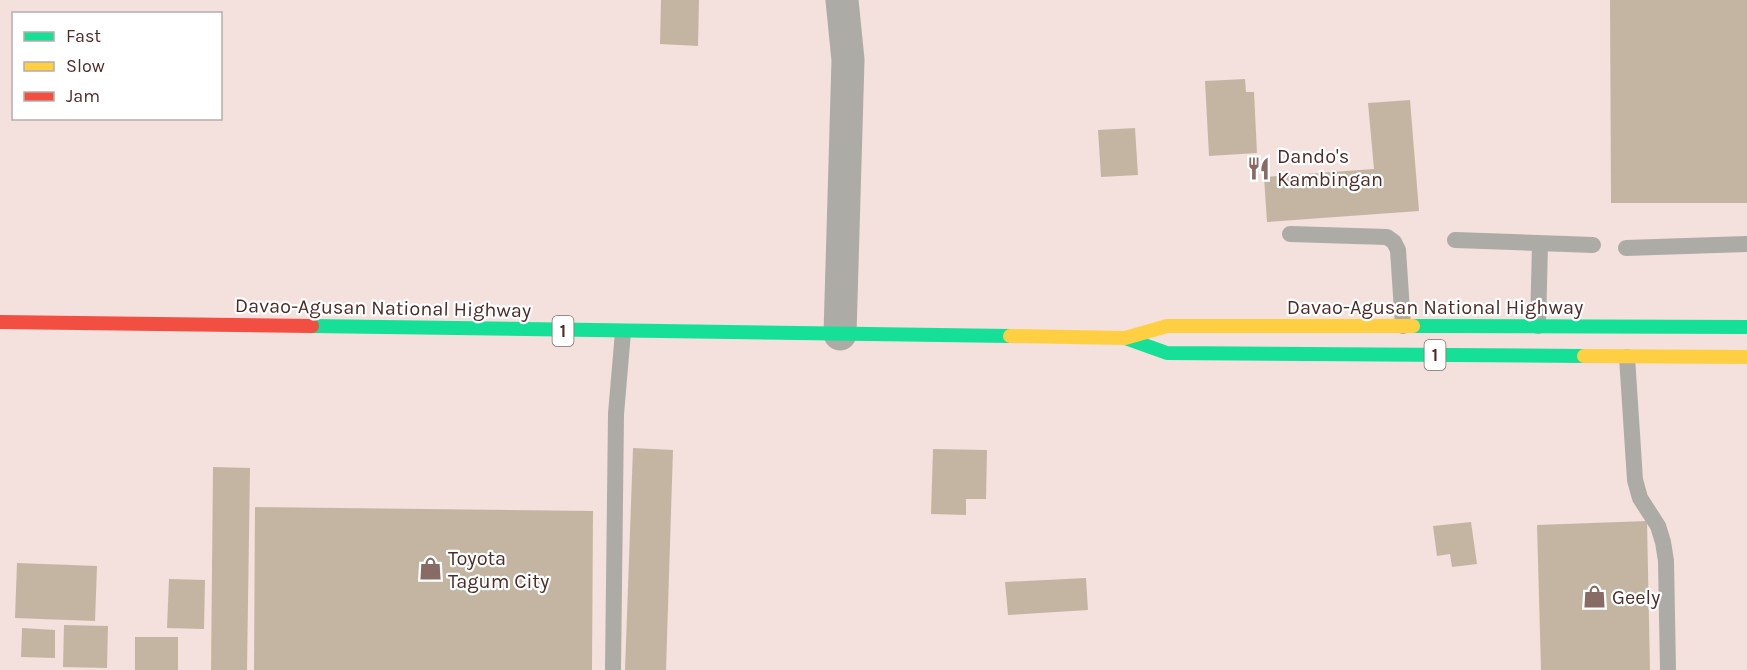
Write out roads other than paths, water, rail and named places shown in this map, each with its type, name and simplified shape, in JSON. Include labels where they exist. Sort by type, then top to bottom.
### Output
[{"type":"highway","name":"Davao-Agusan National Highway","points":[[0,322],[1125,338],[1167,326],[1538,326],[1726,342],[1747,357]]},
{"type":"highway","name":"Davao-Agusan National Highway","points":[[1125,338],[1167,353],[1627,357],[1726,342],[1747,327]]},
{"type":"street","points":[[840,334],[848,60],[842,0]]},
{"type":"lane","points":[[1290,234],[1387,237],[1394,242],[1398,250],[1403,326]]},
{"type":"lane","points":[[1455,240],[1593,245]]},
{"type":"lane","points":[[1538,326],[1540,244]]},
{"type":"lane","points":[[1626,248],[1747,244]]},
{"type":"lane","points":[[613,670],[616,414],[623,332]]},
{"type":"lane","points":[[1627,357],[1635,480],[1640,498],[1658,526],[1666,561],[1668,670]]},
{"type":"place","name":"Dando's Kambingan","points":[[1259,168]]},
{"type":"place","name":"Toyota Tagum City","points":[[430,569]]},
{"type":"place","name":"Geely","points":[[1594,597]]}]
